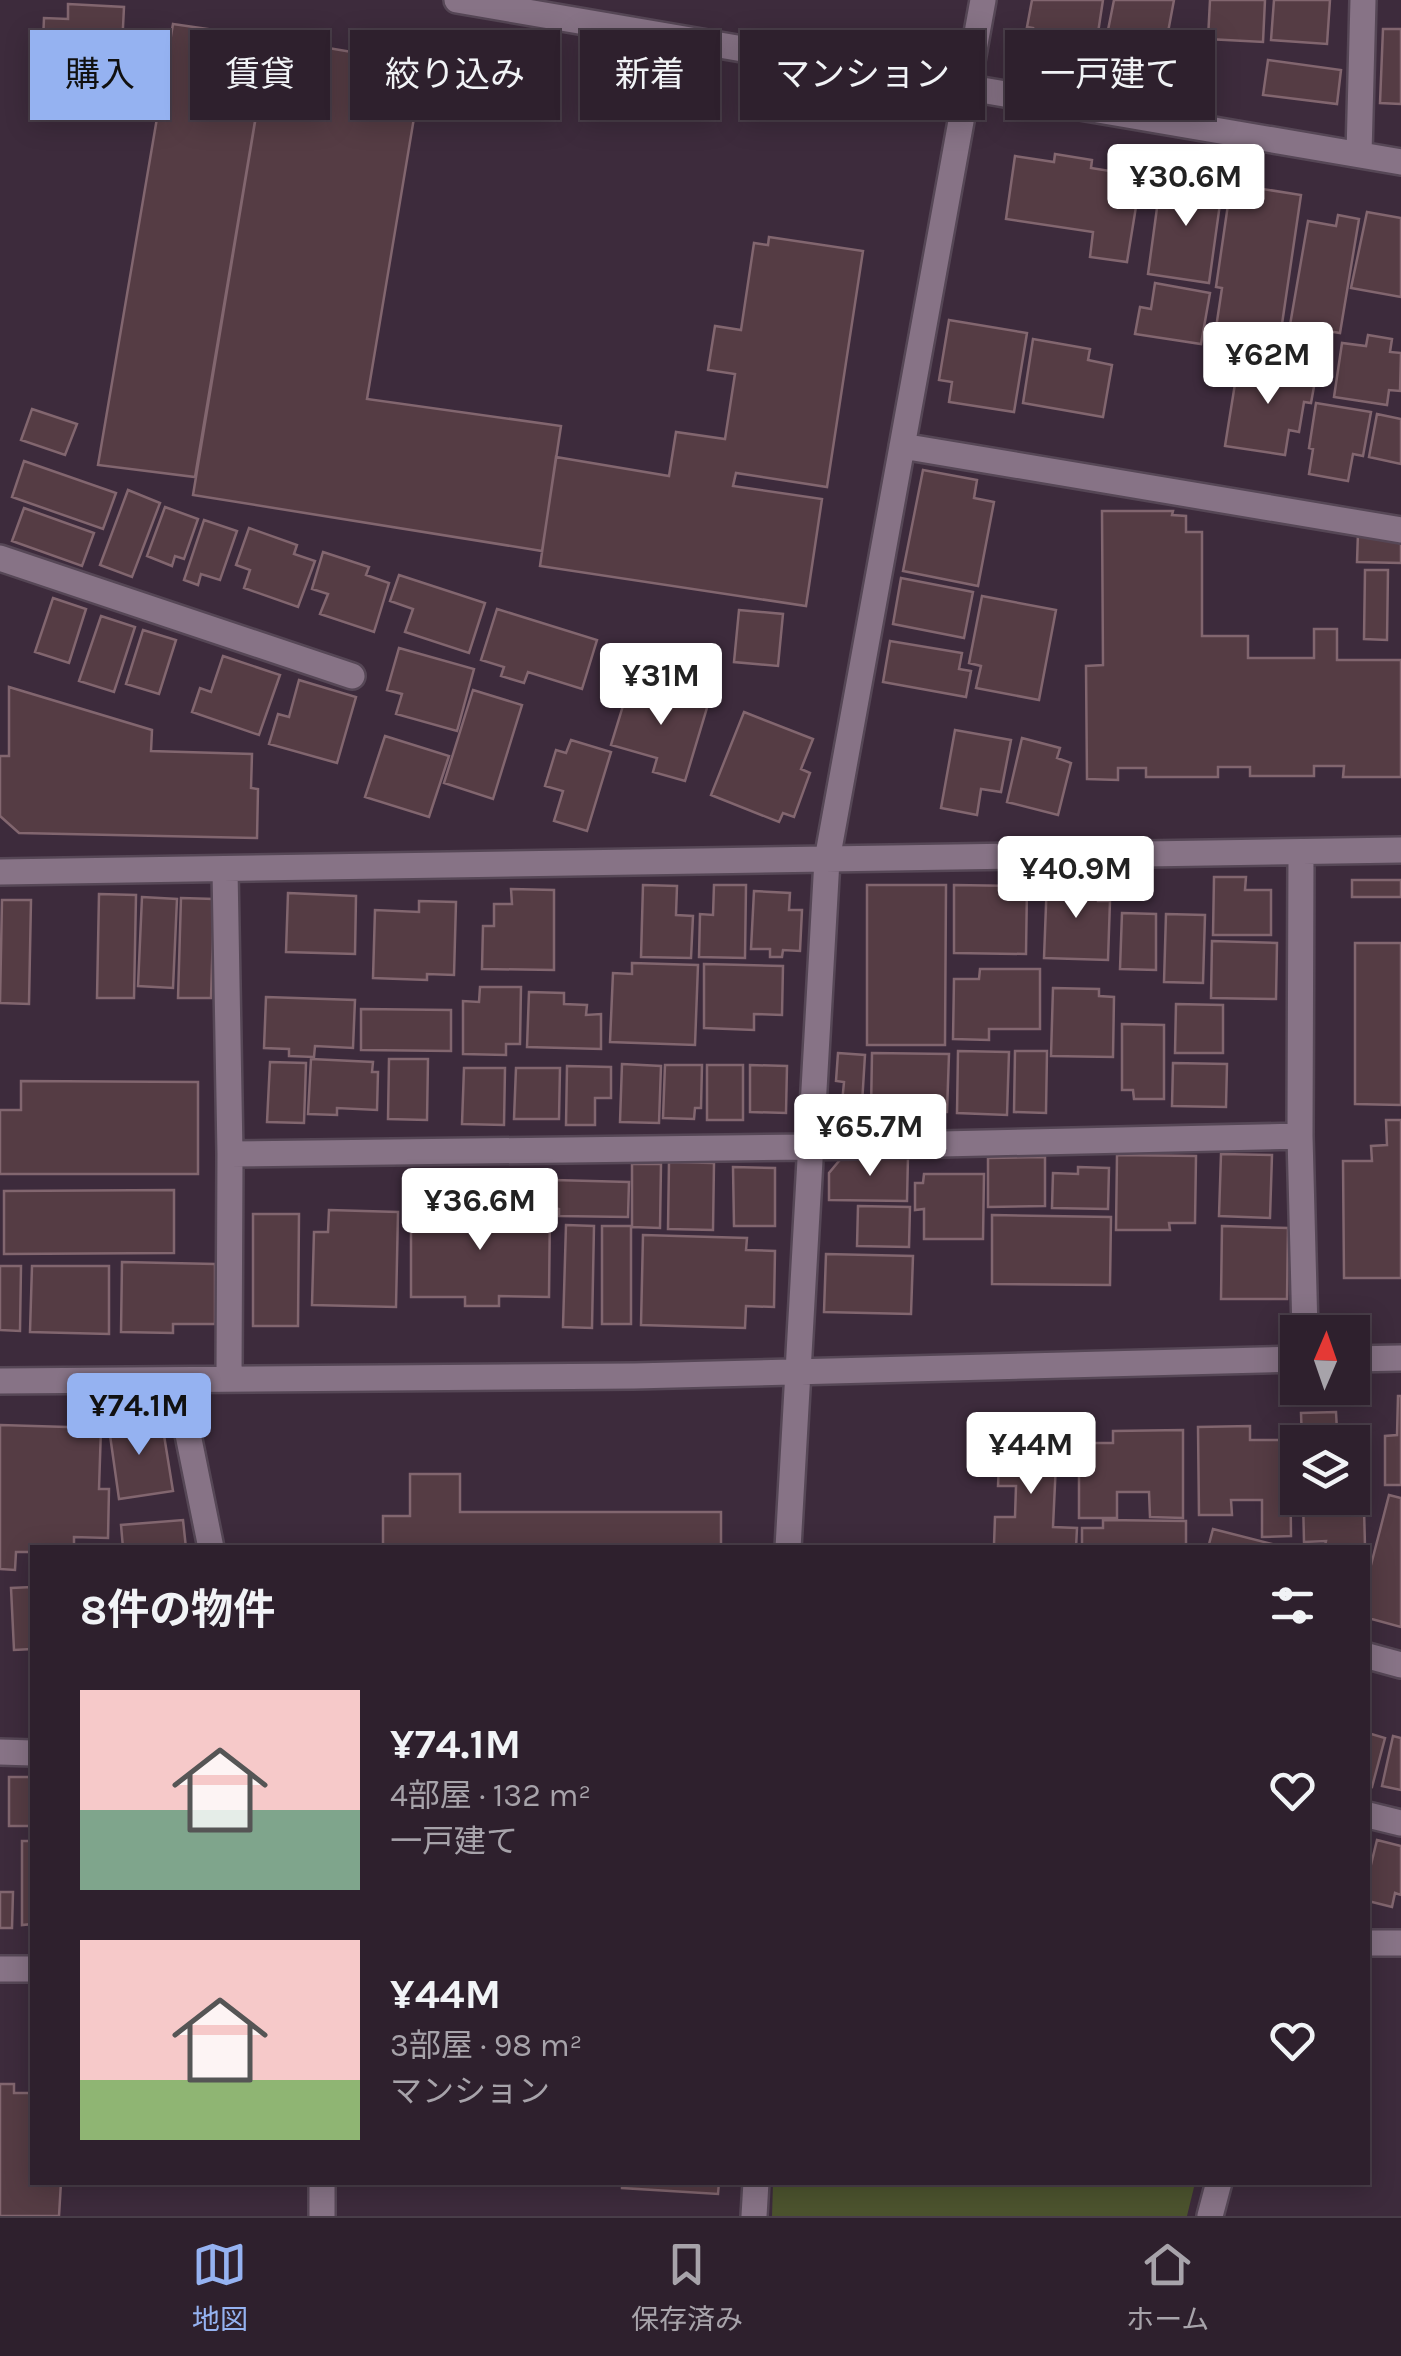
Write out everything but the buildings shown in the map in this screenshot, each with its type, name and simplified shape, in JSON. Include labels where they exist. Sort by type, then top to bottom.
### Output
[{"type":"street","points":[[456,0],[740,49]]},
{"type":"street","points":[[978,30],[983,0]]},
{"type":"street","points":[[1359,154],[1364,0]]},
{"type":"street","points":[[985,91],[1401,162]]},
{"type":"street","points":[[788,1545],[827,860],[962,120]]},
{"type":"street","points":[[902,446],[1401,530]]},
{"type":"street","points":[[0,558],[352,676]]},
{"type":"street","points":[[0,872],[1401,850]]},
{"type":"street","points":[[1302,852],[1300,1136],[1304,1315]]},
{"type":"street","points":[[225,868],[229,1377]]},
{"type":"street","points":[[230,1154],[1300,1136]]},
{"type":"street","points":[[1370,1358],[1401,1358]]},
{"type":"street","points":[[0,1381],[634,1376],[1280,1359]]},
{"type":"street","points":[[176,1380],[210,1545]]},
{"type":"street","points":[[1370,1657],[1401,1665]]},
{"type":"street","points":[[0,1752],[30,1753]]},
{"type":"street","points":[[1370,1815],[1401,1823]]},
{"type":"street","points":[[1370,1943],[1401,1943]]},
{"type":"street","points":[[0,1970],[30,1969]]},
{"type":"street","points":[[322,2185],[322,2216]]},
{"type":"street","points":[[754,2216],[756,2185]]},
{"type":"street","points":[[1210,2216],[1218,2185]]},
{"type":"green space","points":[[773,2185],[1195,2185],[1187,2216],[772,2216]]}]
